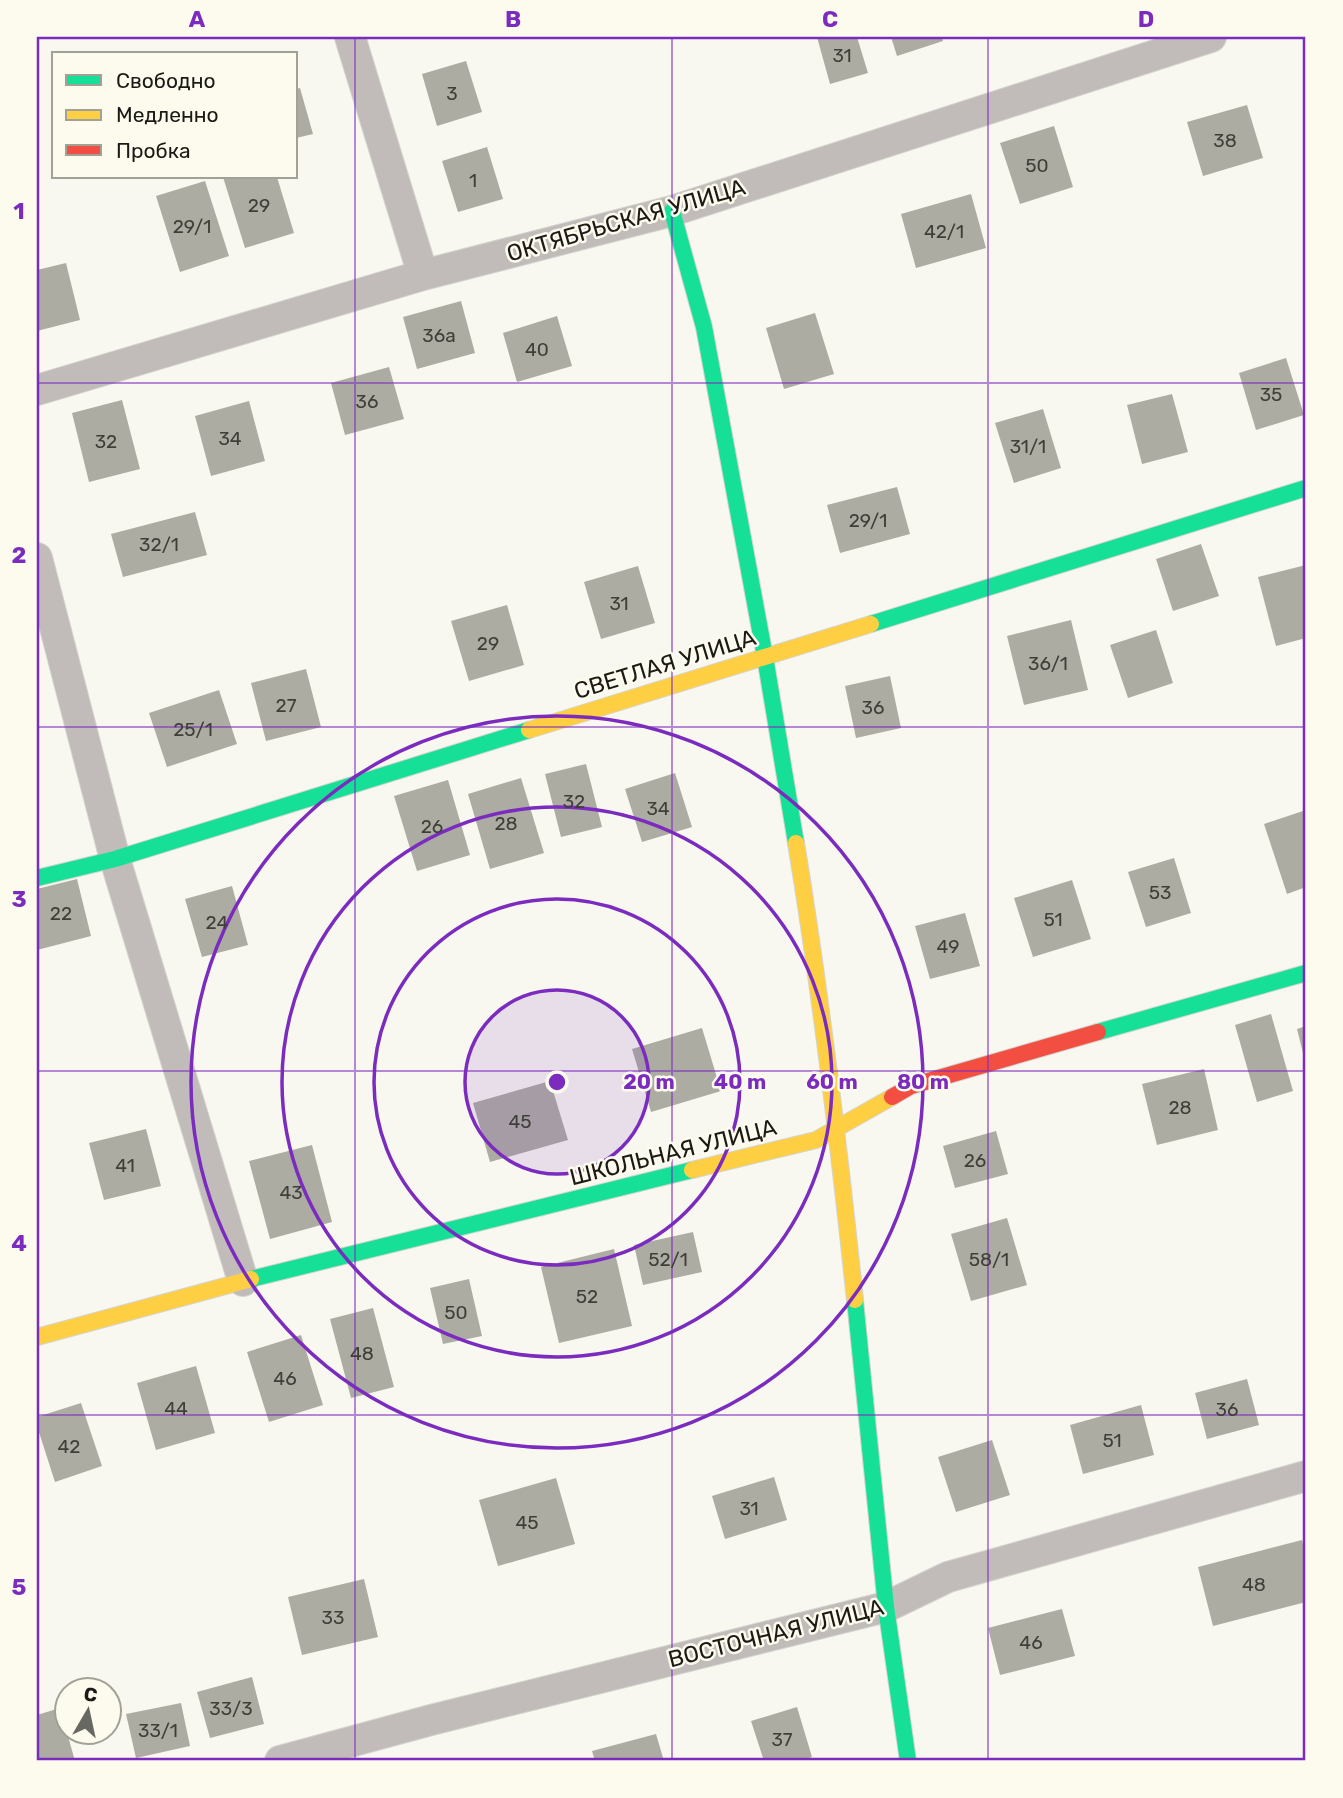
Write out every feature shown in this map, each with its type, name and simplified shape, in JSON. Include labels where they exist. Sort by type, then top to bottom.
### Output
[{"type":"street","points":[[350,37],[423,275]]},
{"type":"street","name":"ОКТЯБРЬСКАЯ УЛИЦА","points":[[37,390],[423,275],[672,211],[1210,37]]},
{"type":"street","points":[[672,211],[704,327],[765,657],[811,936],[837,1128],[886,1607],[908,1761]]},
{"type":"street","name":"СВЕТЛАЯ УЛИЦА","points":[[37,878],[115,859],[1306,488]]},
{"type":"street","points":[[37,558],[115,859],[243,1281]]},
{"type":"street","name":"ШКОЛЬНАЯ УЛИЦА","points":[[37,1337],[243,1281],[816,1140],[911,1086],[1306,973]]},
{"type":"street","name":"ВОСТОЧНАЯ УЛИЦА","points":[[281,1761],[431,1720],[886,1607],[948,1577],[1306,1476]]},
{"type":"building","points":[[817,37],[857,37],[868,73],[830,84]]},
{"type":"building","points":[[891,37],[942,37],[943,41],[897,56]]},
{"type":"building","points":[[466,61],[482,112],[437,126],[422,74]]},
{"type":"building","points":[[298,88],[313,134],[298,138]]},
{"type":"building","points":[[1247,105],[1263,158],[1203,176],[1187,122]]},
{"type":"building","points":[[1054,126],[1073,187],[1020,204],[1000,143]]},
{"type":"building","points":[[487,147],[503,199],[458,212],[442,161]]},
{"type":"building","points":[[223,178],[277,178],[294,233],[245,248]]},
{"type":"building","points":[[205,181],[229,256],[180,272],[156,196]]},
{"type":"building","points":[[971,194],[986,248],[916,268],[901,214]]},
{"type":"building","points":[[66,263],[80,320],[37,331],[37,270]]},
{"type":"building","points":[[461,301],[475,353],[417,369],[403,317]]},
{"type":"building","points":[[815,313],[834,374],[784,389],[766,328]]},
{"type":"building","points":[[557,316],[572,366],[517,382],[503,333]]},
{"type":"building","points":[[1286,358],[1304,415],[1256,430],[1239,373]]},
{"type":"building","points":[[389,367],[404,419],[345,435],[331,383]]},
{"type":"building","points":[[1172,394],[1188,452],[1142,464],[1127,405]]},
{"type":"building","points":[[122,400],[140,469],[89,482],[72,413]]},
{"type":"building","points":[[249,401],[265,461],[211,476],[195,416]]},
{"type":"building","points":[[1043,409],[1061,468],[1014,483],[995,423]]},
{"type":"building","points":[[897,487],[910,534],[840,553],[827,505]]},
{"type":"building","points":[[195,512],[207,555],[123,577],[111,534]]},
{"type":"building","points":[[1201,544],[1219,596],[1173,611],[1156,559]]},
{"type":"building","points":[[1306,565],[1306,638],[1276,646],[1258,577]]},
{"type":"building","points":[[638,566],[655,623],[601,639],[584,582]]},
{"type":"building","points":[[507,605],[524,665],[469,681],[451,621]]},
{"type":"building","points":[[1071,620],[1088,690],[1024,705],[1007,636]]},
{"type":"building","points":[[1156,630],[1173,683],[1128,698],[1110,645]]},
{"type":"building","points":[[306,669],[321,727],[266,741],[251,683]]},
{"type":"building","points":[[890,676],[901,728],[856,738],[845,686]]},
{"type":"building","points":[[219,690],[237,744],[167,767],[149,713]]},
{"type":"building","points":[[586,764],[602,827],[561,837],[545,774]]},
{"type":"building","points":[[675,773],[692,827],[642,842],[625,789]]},
{"type":"building","points":[[521,778],[544,853],[490,869],[468,794]]},
{"type":"building","points":[[448,780],[470,855],[417,871],[394,796]]},
{"type":"building","points":[[1306,810],[1306,887],[1287,894],[1264,824]]},
{"type":"building","points":[[1174,858],[1191,913],[1146,927],[1128,872]]},
{"type":"building","points":[[77,879],[91,936],[37,950],[37,889]]},
{"type":"building","points":[[1072,880],[1091,939],[1033,957],[1014,898]]},
{"type":"building","points":[[232,886],[248,945],[202,957],[185,899]]},
{"type":"building","points":[[965,913],[980,966],[930,979],[915,926]]},
{"type":"building","points":[[1271,1014],[1293,1091],[1257,1102],[1235,1025]]},
{"type":"building","points":[[1306,1026],[1306,1061],[1305,1061],[1297,1029]]},
{"type":"building","points":[[702,1028],[721,1091],[651,1112],[632,1049]]},
{"type":"building","points":[[1204,1069],[1218,1130],[1157,1145],[1142,1084]]},
{"type":"building","points":[[550,1081],[568,1140],[490,1162],[473,1103]]},
{"type":"building","points":[[146,1129],[161,1186],[104,1200],[89,1143]]},
{"type":"building","points":[[996,1131],[1008,1174],[955,1188],[943,1146]]},
{"type":"building","points":[[312,1145],[332,1222],[270,1239],[249,1161]]},
{"type":"building","points":[[1007,1218],[1027,1285],[971,1301],[951,1234]]},
{"type":"building","points":[[693,1232],[702,1272],[643,1285],[634,1245]]},
{"type":"building","points":[[614,1249],[632,1326],[559,1343],[541,1267]]},
{"type":"building","points":[[469,1279],[482,1336],[443,1344],[430,1288]]},
{"type":"building","points":[[373,1308],[394,1387],[351,1398],[330,1319]]},
{"type":"building","points":[[301,1335],[323,1405],[269,1422],[247,1352]]},
{"type":"building","points":[[196,1366],[215,1433],[156,1450],[137,1383]]},
{"type":"building","points":[[1247,1379],[1259,1425],[1207,1439],[1195,1393]]},
{"type":"building","points":[[81,1403],[102,1466],[55,1482],[37,1426],[37,1417]]},
{"type":"building","points":[[1141,1405],[1154,1455],[1083,1474],[1070,1425]]},
{"type":"building","points":[[992,1440],[1010,1495],[956,1512],[938,1457]]},
{"type":"building","points":[[774,1477],[787,1520],[725,1539],[712,1496]]},
{"type":"building","points":[[556,1478],[575,1544],[498,1566],[479,1500]]},
{"type":"building","points":[[1302,1540],[1306,1556],[1306,1602],[1213,1626],[1198,1567]]},
{"type":"building","points":[[364,1579],[378,1637],[302,1655],[288,1597]]},
{"type":"building","points":[[1062,1609],[1075,1656],[1000,1675],[988,1628]]},
{"type":"building","points":[[252,1677],[264,1724],[210,1738],[197,1692]]},
{"type":"building","points":[[181,1703],[190,1746],[136,1758],[126,1714]]},
{"type":"building","points":[[797,1707],[812,1757],[800,1761],[764,1761],[751,1721]]},
{"type":"building","points":[[52,1710],[52,1745],[70,1745],[75,1761],[37,1761],[37,1715]]},
{"type":"building","points":[[656,1734],[664,1761],[595,1761],[592,1751]]},
{"type":"traffic: fast","points":[[672,211],[704,327],[765,657],[796,843]]},
{"type":"traffic: fast","points":[[871,624],[1306,488]]},
{"type":"traffic: fast","points":[[37,878],[115,859],[529,730]]},
{"type":"traffic: fast","points":[[1098,1032],[1306,973]]},
{"type":"traffic: fast","points":[[251,1279],[692,1170]]},
{"type":"traffic: fast","points":[[855,1300],[886,1607],[908,1761]]},
{"type":"traffic: slow","points":[[529,730],[871,624]]},
{"type":"traffic: slow","points":[[796,843],[829,1071],[855,1300]]},
{"type":"traffic: slow","points":[[692,1170],[816,1140],[892,1097]]},
{"type":"traffic: slow","points":[[37,1337],[251,1279]]},
{"type":"traffic: jam","points":[[892,1097],[911,1086],[1098,1032]]}]
